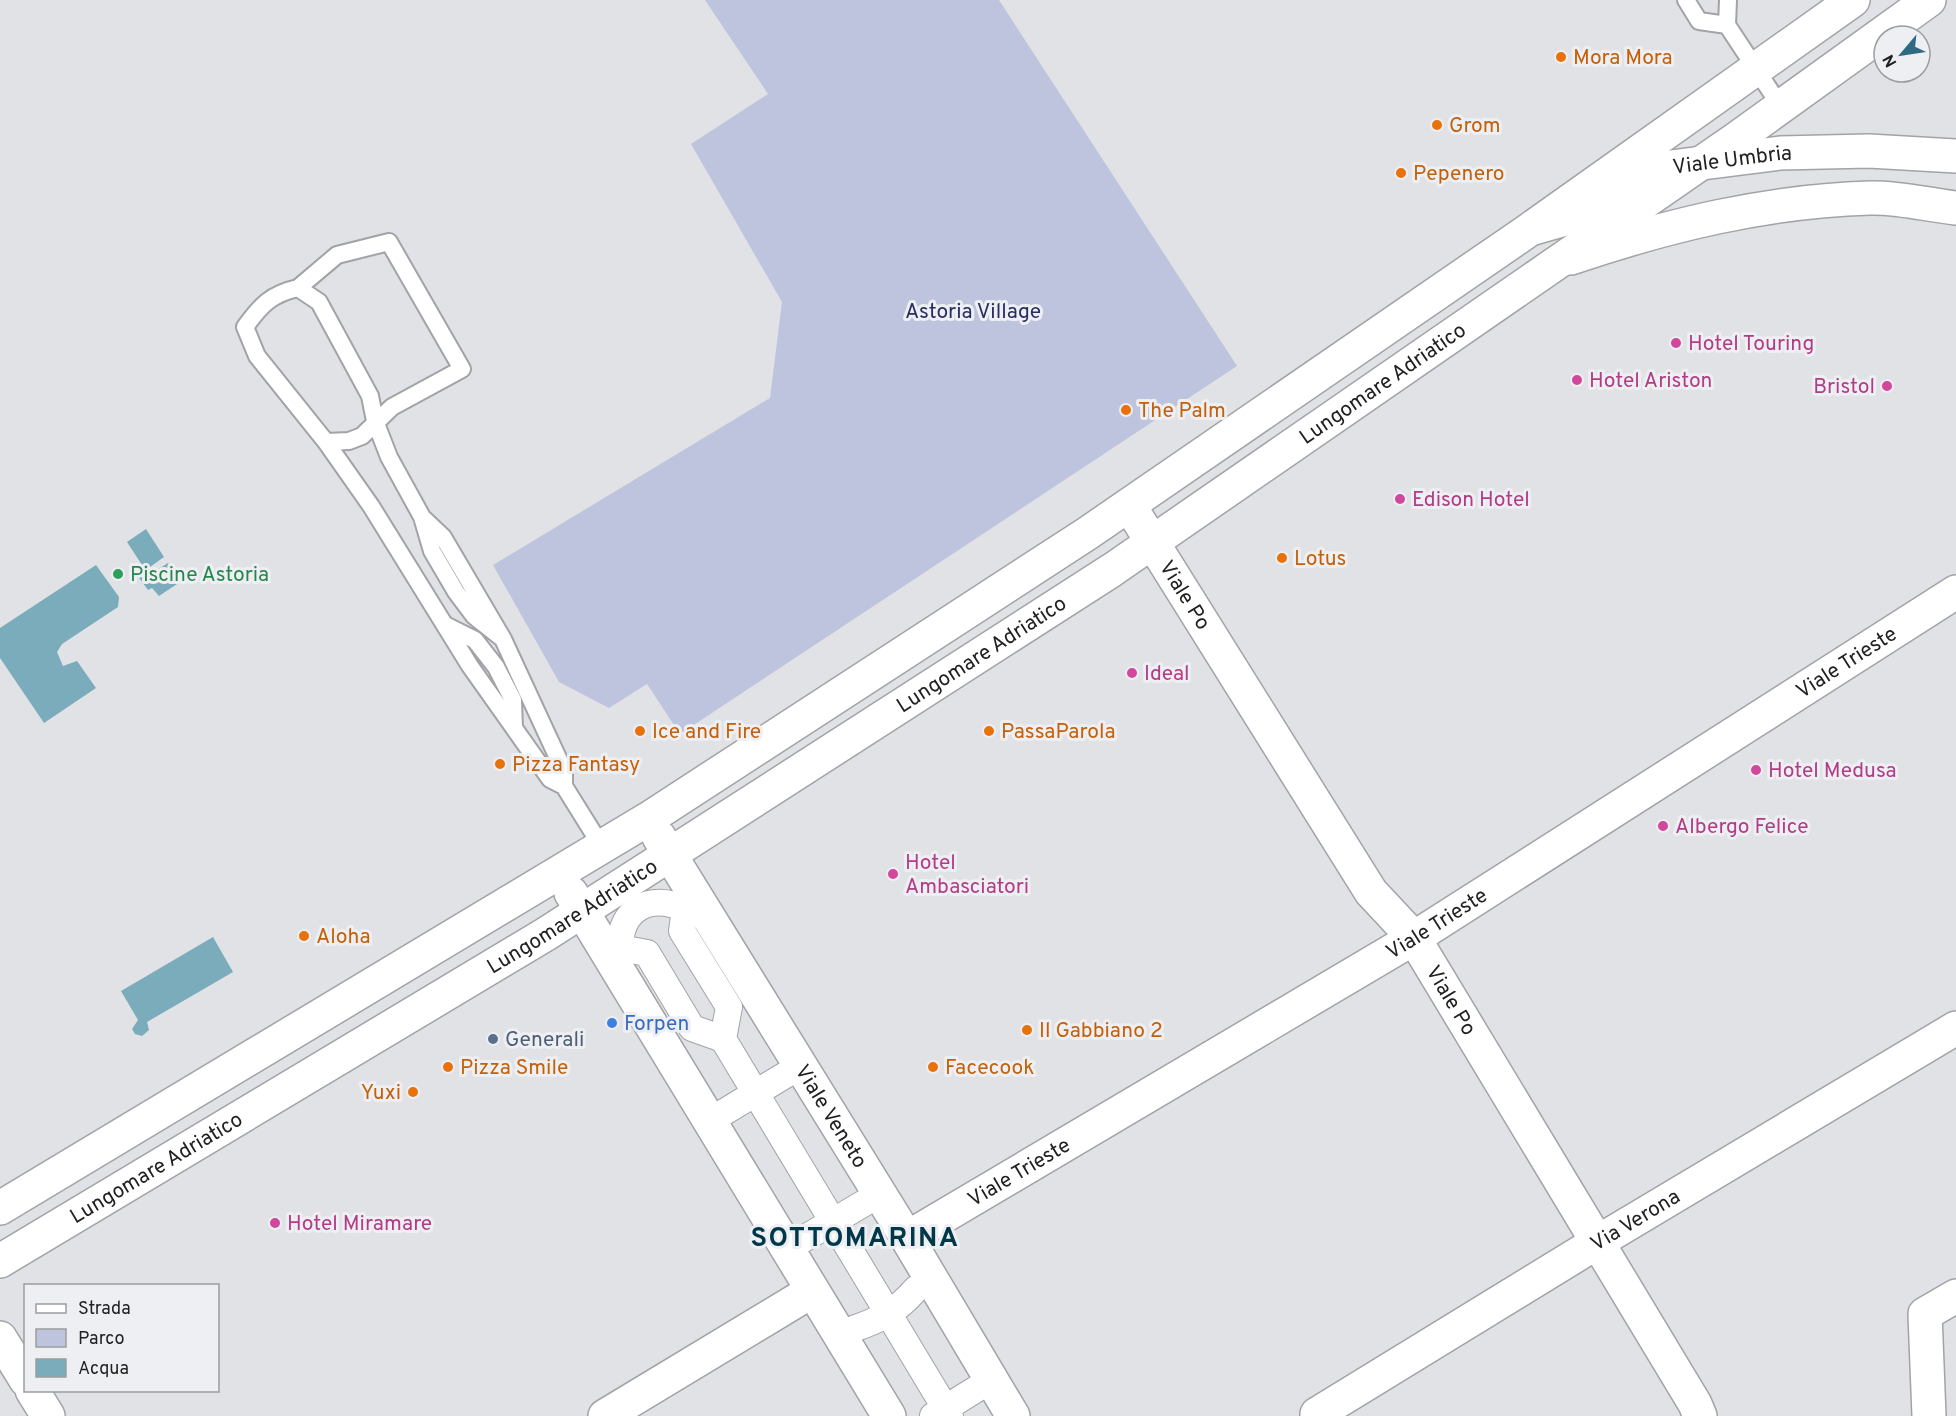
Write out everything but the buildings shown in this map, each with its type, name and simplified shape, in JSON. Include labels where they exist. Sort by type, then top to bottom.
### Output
[{"type":"street","name":"Lungomare Adriatico","points":[[0,1208],[648,819],[1130,505],[1526,232],[1853,0]]},
{"type":"street","name":"Lungomare Adriatico","points":[[0,1261],[672,856],[1153,542],[1701,163],[1929,0]]},
{"type":"street","name":"Viale Umbria","points":[[1526,232],[1542,224],[1590,212],[1655,169],[1780,153],[1869,151],[1956,156]]},
{"type":"street","points":[[1556,264],[1643,234],[1756,208],[1872,198],[1956,208]]},
{"type":"street","name":"Viale Po","points":[[1130,505],[1371,892],[1414,938],[1695,1404],[1700,1416]]},
{"type":"street","name":"Viale Trieste","points":[[907,1238],[1414,938],[1956,592]]},
{"type":"street","name":"Viale Veneto","points":[[648,819],[907,1238],[1013,1416]]},
{"type":"street","points":[[559,873],[889,1416]]},
{"type":"street","points":[[723,1039],[729,1008],[682,931],[685,909],[669,901],[654,901],[640,908],[627,918],[620,933],[620,948],[647,953],[692,1028],[723,1039],[888,1315],[943,1413],[978,1388]]},
{"type":"street","name":"Via Verona","points":[[1316,1415],[1596,1243],[1956,1028]]},
{"type":"street","points":[[721,1114],[787,1074]]},
{"type":"street","points":[[800,1241],[866,1202]]},
{"type":"street","points":[[853,1329],[888,1315],[901,1307],[916,1289]]},
{"type":"street","points":[[605,1416],[812,1291]]},
{"type":"street","points":[[1929,1416],[1925,1314],[1956,1296]]},
{"type":"street","points":[[0,1338],[24,1377]]},
{"type":"street","points":[[33,1392],[48,1416]]},
{"type":"lane","points":[[1686,0],[1699,21],[1727,25]]},
{"type":"lane","points":[[1728,0],[1727,25],[1781,107]]},
{"type":"lane","points":[[326,442],[349,441],[362,436],[392,407],[462,369],[389,242],[337,255],[298,288],[279,292],[259,308],[245,327],[257,356],[326,442],[370,506],[444,625],[475,640],[496,667],[513,700],[514,728],[550,779],[564,786],[602,847]]},
{"type":"lane","points":[[298,288],[319,303],[370,396],[375,421],[389,457],[423,517],[432,551],[456,592],[474,616],[503,639],[564,771],[564,786]]},
{"type":"green space","name":"Astoria Village","points":[[705,0],[999,0],[1237,366],[680,734],[647,684],[609,708],[559,682],[493,565],[770,398],[782,302],[691,144],[768,94]]},
{"type":"water","points":[[146,529],[164,557],[150,567],[154,572],[168,563],[180,582],[159,596],[152,588],[148,590],[134,571],[142,565],[127,542]]},
{"type":"water","points":[[96,565],[119,597],[118,607],[62,644],[57,652],[63,666],[77,661],[96,688],[44,723],[0,658],[0,628]]},
{"type":"water","points":[[213,937],[233,972],[147,1022],[149,1030],[142,1036],[135,1034],[132,1029],[138,1020],[121,991]]},
{"type":"place","name":"Mora Mora","points":[[1561,57]]},
{"type":"place","name":"Grom","points":[[1437,125]]},
{"type":"place","name":"Pepenero","points":[[1401,173]]},
{"type":"place","name":"Hotel Touring","points":[[1676,343]]},
{"type":"place","name":"Hotel Ariston","points":[[1577,380]]},
{"type":"place","name":"Bristol","points":[[1887,386]]},
{"type":"place","name":"The Palm","points":[[1126,410]]},
{"type":"place","name":"Edison Hotel","points":[[1400,499]]},
{"type":"place","name":"Lotus","points":[[1282,558]]},
{"type":"place","name":"Piscine Astoria","points":[[118,574]]},
{"type":"place","name":"Ideal","points":[[1132,673]]},
{"type":"place","name":"Ice and Fire","points":[[640,731]]},
{"type":"place","name":"PassaParola","points":[[989,731]]},
{"type":"place","name":"Pizza Fantasy","points":[[500,764]]},
{"type":"place","name":"Hotel Medusa","points":[[1756,770]]},
{"type":"place","name":"Albergo Felice","points":[[1663,826]]},
{"type":"place","name":"Hotel Ambasciatori","points":[[893,874]]},
{"type":"place","name":"Aloha","points":[[304,936]]},
{"type":"place","name":"Forpen","points":[[612,1023]]},
{"type":"place","name":"Il Gabbiano 2","points":[[1027,1030]]},
{"type":"place","name":"Generali","points":[[493,1039]]},
{"type":"place","name":"Pizza Smile","points":[[448,1067]]},
{"type":"place","name":"Facecook","points":[[933,1067]]},
{"type":"place","name":"Yuxi","points":[[413,1092]]},
{"type":"place","name":"Hotel Miramare","points":[[275,1223]]},
{"type":"district","name":"SOTTOMARINA","points":[[855,1237]]}]
